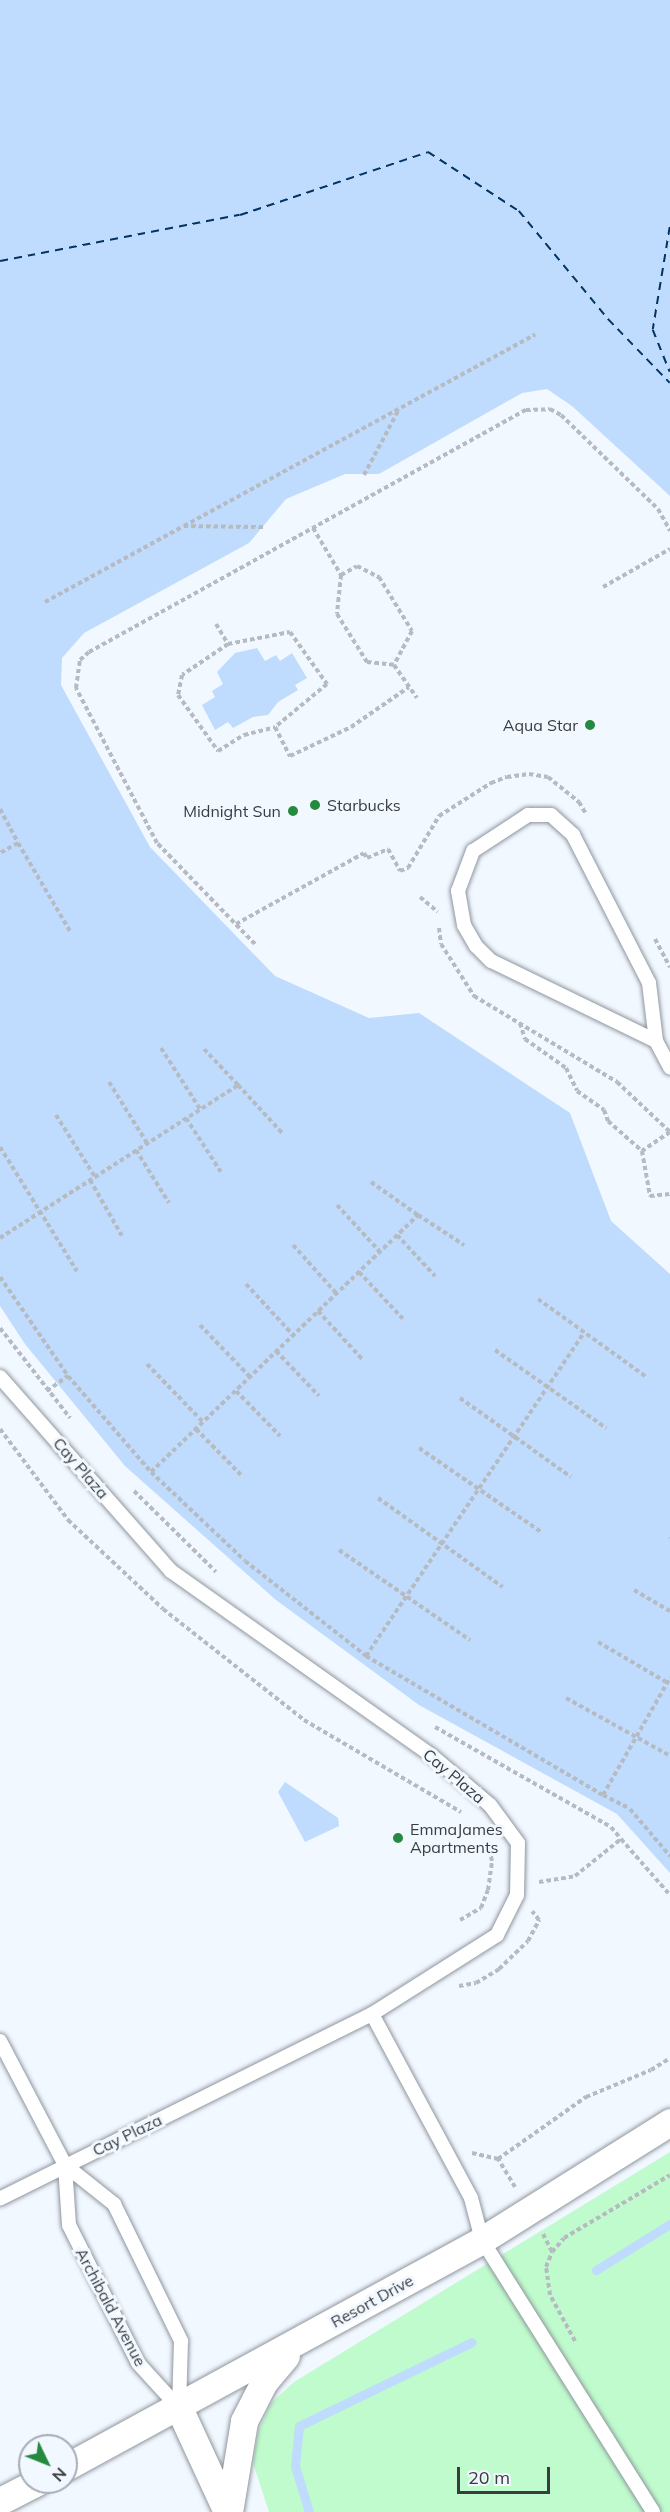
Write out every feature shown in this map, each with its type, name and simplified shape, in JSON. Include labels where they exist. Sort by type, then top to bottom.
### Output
[{"type":"street","name":"Resort Drive","points":[[78,2461],[297,2344],[482,2240],[670,2122]]},
{"type":"street","points":[[228,2512],[244,2421],[264,2382],[297,2344]]},
{"type":"street","points":[[178,2408],[228,2512]]},
{"type":"street","points":[[0,2501],[18,2492]]},
{"type":"lane","points":[[656,1041],[491,960],[476,946],[464,925],[458,891],[473,850],[528,815],[551,814],[573,835],[649,983],[656,1041],[670,1067]]},
{"type":"lane","name":"Cay Plaza","points":[[0,1377],[171,1571],[431,1755],[490,1805],[518,1842],[516,1895],[497,1935],[372,2014],[0,2199]]},
{"type":"lane","points":[[372,2014],[471,2198],[482,2240],[653,2512]]},
{"type":"lane","name":"Archibald Avenue","points":[[0,2040],[65,2165],[69,2225],[138,2363],[178,2408]]},
{"type":"lane","name":"Archibald Avenue","points":[[65,2165],[114,2204],[181,2341],[178,2408]]},
{"type":"path","points":[[45,602],[535,335]]},
{"type":"path","points":[[255,944],[157,843],[76,688],[75,672],[89,652],[526,410],[536,408],[561,415],[658,508],[670,531]]},
{"type":"path","points":[[364,475],[398,410]]},
{"type":"path","points":[[184,526],[263,527]]},
{"type":"path","points":[[313,528],[341,575],[337,614],[367,662],[394,665],[417,698]]},
{"type":"path","points":[[603,587],[670,549]]},
{"type":"path","points":[[341,575],[357,566],[379,578],[412,631],[394,665]]},
{"type":"path","points":[[216,624],[228,644]]},
{"type":"path","points":[[290,632],[327,684],[275,728],[244,735],[218,751],[178,695],[182,675],[228,644],[290,632]]},
{"type":"path","points":[[275,728],[290,756],[351,727],[409,687]]},
{"type":"path","points":[[0,810],[71,933]]},
{"type":"path","points":[[0,853],[18,843]]},
{"type":"path","points":[[420,897],[438,912],[441,944],[474,996],[617,1082],[670,1132],[642,1151]]},
{"type":"path","points":[[520,1022],[525,1039],[566,1068],[577,1091],[604,1110],[608,1121],[642,1151],[650,1196],[670,1194]]},
{"type":"path","points":[[161,1048],[200,1109]]},
{"type":"path","points":[[204,1049],[283,1134]]},
{"type":"path","points":[[109,1082],[147,1143]]},
{"type":"path","points":[[0,1238],[238,1086]]},
{"type":"path","points":[[56,1114],[95,1177]]},
{"type":"path","points":[[186,1118],[221,1172]]},
{"type":"path","points":[[0,1147],[39,1213],[77,1270]]},
{"type":"path","points":[[136,1150],[170,1203]]},
{"type":"path","points":[[90,1180],[122,1236]]},
{"type":"path","points":[[371,1182],[464,1245]]},
{"type":"path","points":[[337,1205],[380,1252]]},
{"type":"path","points":[[151,1472],[418,1215]]},
{"type":"path","points":[[397,1235],[435,1276]]},
{"type":"path","points":[[293,1245],[337,1294]]},
{"type":"path","points":[[359,1272],[403,1319]]},
{"type":"path","points":[[0,1277],[68,1376],[151,1472],[245,1561],[366,1656],[630,1809],[670,1856]]},
{"type":"path","points":[[246,1284],[293,1335]]},
{"type":"path","points":[[538,1299],[645,1376]]},
{"type":"path","points":[[318,1311],[362,1359]]},
{"type":"path","points":[[200,1325],[250,1377]]},
{"type":"path","points":[[0,1328],[75,1424]]},
{"type":"path","points":[[366,1656],[584,1333]]},
{"type":"path","points":[[495,1350],[606,1428]]},
{"type":"path","points":[[276,1352],[319,1396]]},
{"type":"path","points":[[147,1364],[203,1422]]},
{"type":"path","points":[[57,1384],[68,1376]]},
{"type":"path","points":[[236,1390],[280,1436]]},
{"type":"path","points":[[460,1398],[571,1477]]},
{"type":"path","points":[[196,1429],[241,1475]]},
{"type":"path","points":[[0,1430],[68,1520],[163,1610],[303,1720],[470,1818]]},
{"type":"path","points":[[419,1448],[542,1532]]},
{"type":"path","points":[[126,1483],[197,1556],[223,1578]]},
{"type":"path","points":[[378,1498],[503,1587]]},
{"type":"path","points":[[339,1550],[470,1640]]},
{"type":"path","points":[[634,1590],[670,1611]]},
{"type":"path","points":[[598,1642],[669,1681],[603,1795]]},
{"type":"path","points":[[566,1698],[670,1756]]},
{"type":"path","points":[[430,1724],[611,1827],[670,1895]]},
{"type":"path","points":[[460,1920],[481,1908],[488,1890],[492,1861],[487,1836]]},
{"type":"path","points":[[488,1890],[575,1876],[621,1839]]},
{"type":"path","points":[[455,1984],[464,1988],[477,1983],[499,1970],[528,1941],[539,1920],[526,1902],[531,1883]]},
{"type":"path","points":[[465,2143],[470,2152],[498,2159],[586,2097],[651,2070],[670,2058]]},
{"type":"path","points":[[498,2159],[501,2167]]},
{"type":"path","points":[[576,2343],[550,2295],[546,2267],[552,2252],[564,2238],[670,2175]]},
{"type":"green space","points":[[670,2152],[670,2512],[269,2512],[253,2463],[258,2432],[271,2403],[294,2382]]},
{"type":"water","points":[[0,0],[670,0],[670,496],[572,406],[547,389],[522,393],[379,474],[345,474],[286,499],[249,543],[84,633],[62,658],[61,685],[150,847],[275,976],[369,1018],[419,1013],[570,1113],[611,1221],[670,1274],[670,1873],[617,1814],[419,1705],[276,1600],[125,1466],[25,1344],[0,1306]]},
{"type":"water","points":[[257,648],[265,661],[276,655],[280,661],[292,653],[307,678],[295,685],[298,690],[278,702],[268,715],[253,717],[233,728],[228,722],[215,730],[202,705],[215,697],[212,691],[223,684],[217,672],[235,653]]},
{"type":"water","points":[[285,1782],[338,1818],[339,1826],[305,1842],[278,1792]]},
{"type":"waterway","points":[[596,2270],[670,2224]]},
{"type":"waterway","points":[[309,2512],[295,2466],[299,2426],[472,2342]]},
{"type":"ferry route","points":[[0,261],[240,215],[428,152],[519,211],[608,319],[670,383]]},
{"type":"ferry route","points":[[670,227],[653,330],[670,372]]},
{"type":"place","name":"Aqua Star","points":[[590,725]]},
{"type":"place","name":"Starbucks","points":[[315,805]]},
{"type":"place","name":"Midnight Sun","points":[[293,811]]},
{"type":"place","name":"EmmaJames Apartments","points":[[398,1838]]}]
